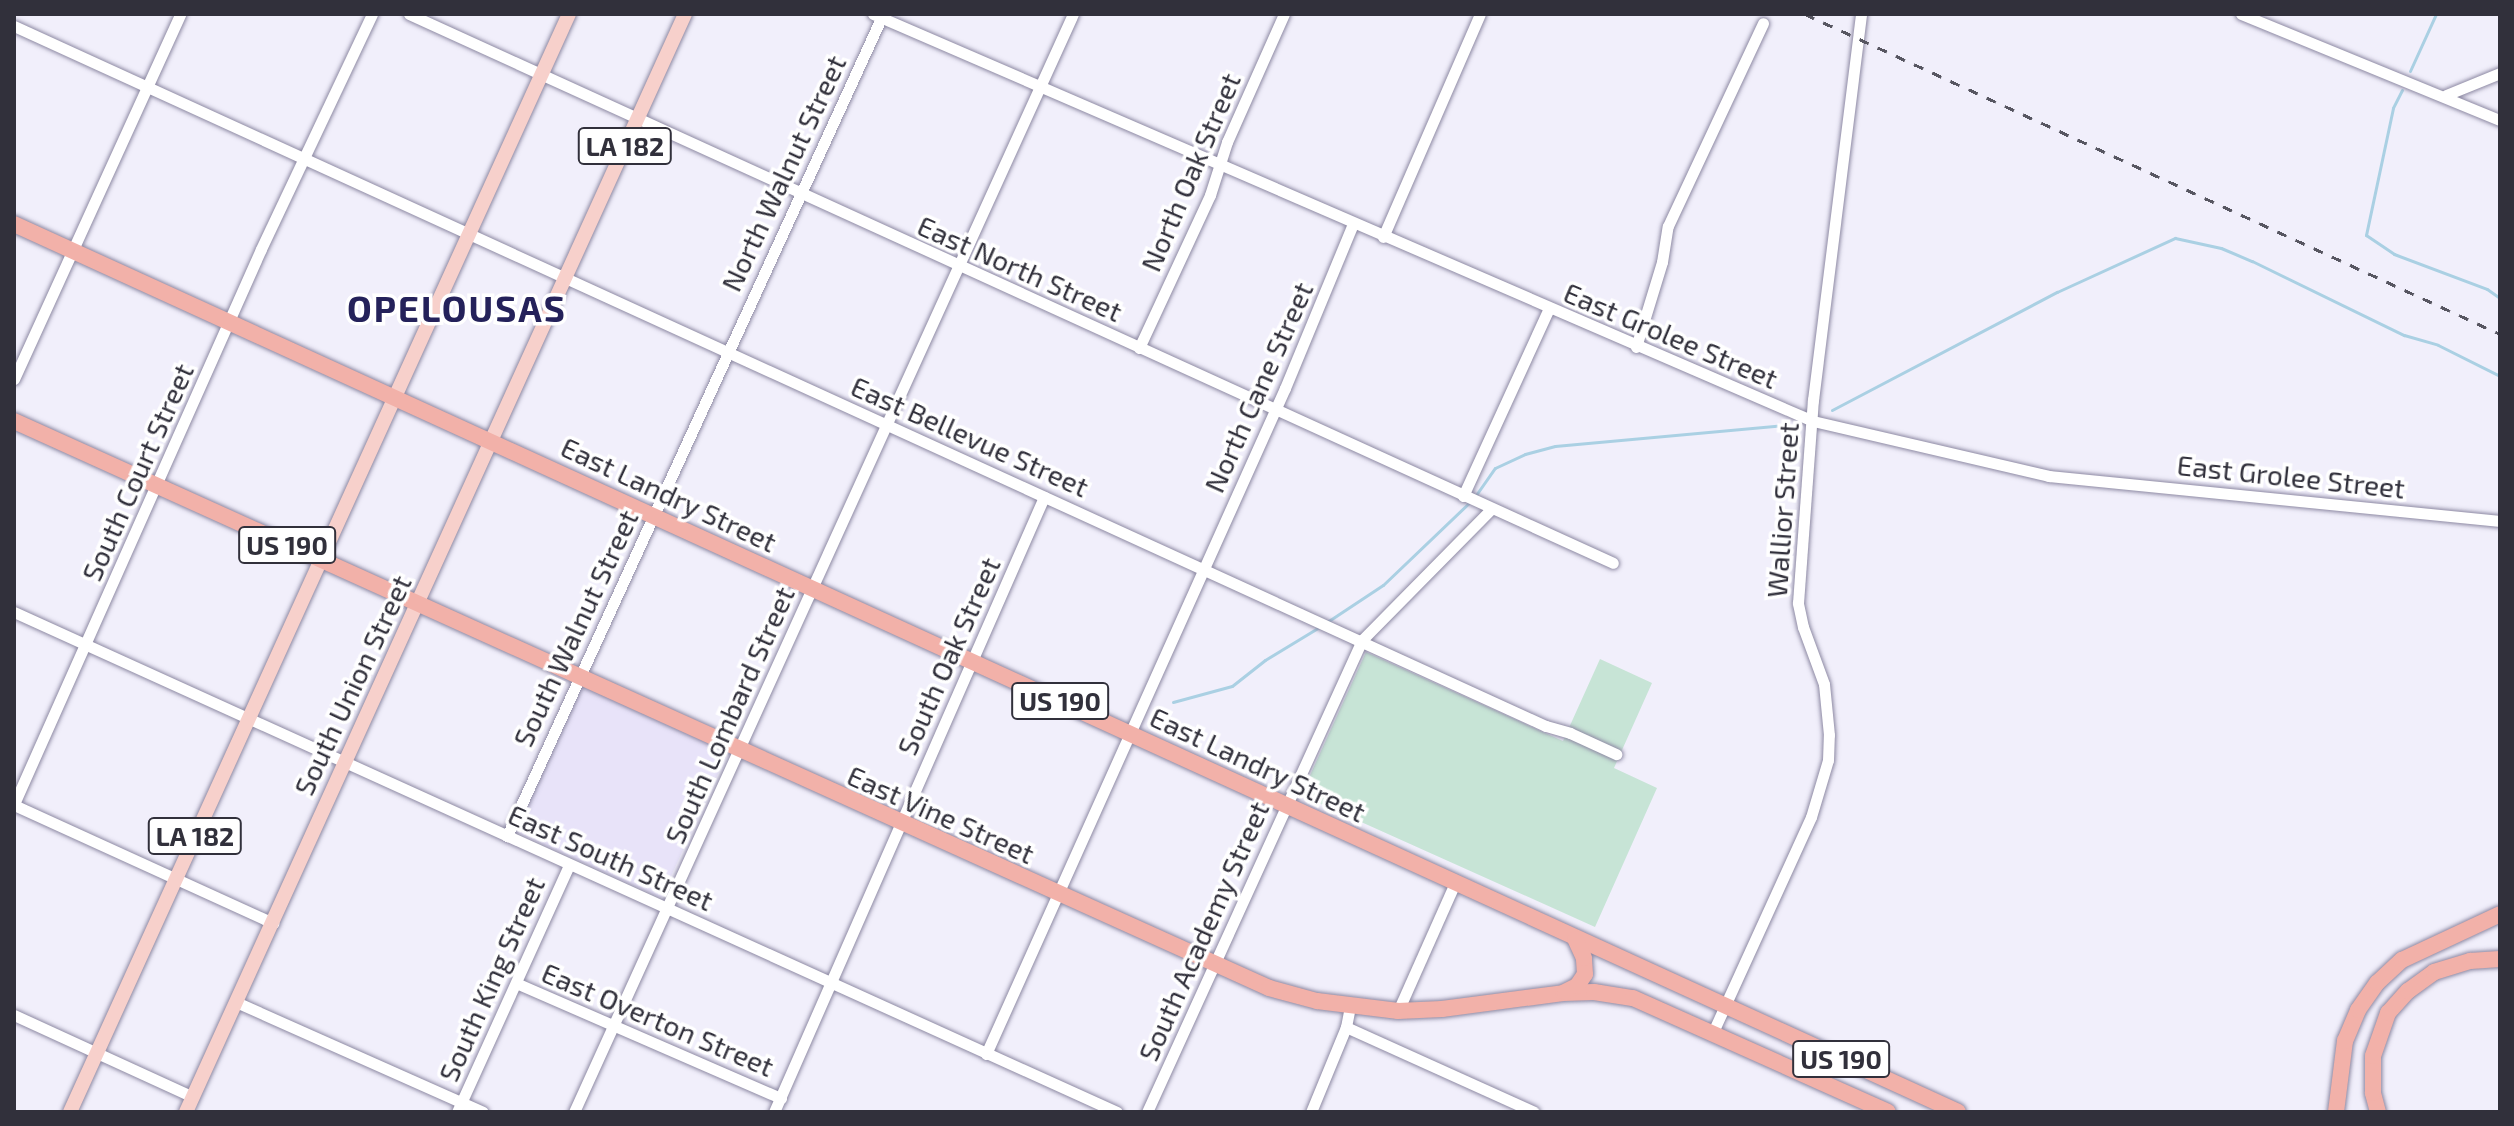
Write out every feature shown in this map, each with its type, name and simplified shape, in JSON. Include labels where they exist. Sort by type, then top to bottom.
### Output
[{"type":"highway","name":"US 190","points":[[14,224],[231,322]]},
{"type":"highway","name":"East Landry Street","points":[[231,322],[1958,1112]]},
{"type":"highway","name":"US 190","points":[[14,421],[157,486]]},
{"type":"highway","name":"East Vine Street","points":[[157,486],[1214,966],[1281,992],[1350,1006],[1398,1011],[1442,1009],[1563,993],[1594,992],[1633,998],[1888,1112]]},
{"type":"highway","points":[[2334,1112],[2345,1041],[2358,1010],[2377,983],[2402,960],[2500,914]]},
{"type":"highway","points":[[1563,993],[1577,986],[1585,974],[1584,958],[1575,939]]},
{"type":"highway","points":[[2378,1112],[2373,1093],[2373,1056],[2388,1013],[2408,991],[2434,972],[2470,961],[2500,959]]},
{"type":"main road","name":"LA 182","points":[[70,1112],[569,14]]},
{"type":"main road","name":"LA 182","points":[[565,279],[685,14]]},
{"type":"main road","name":"South Union Street","points":[[186,1112],[565,279]]},
{"type":"street","points":[[14,379],[180,14]]},
{"type":"street","name":"South Court Street","points":[[14,804],[261,249],[372,14]]},
{"type":"street","name":"East North Street","points":[[409,14],[1613,563]]},
{"type":"street","name":"South Lombard Street","points":[[574,1112],[1073,14]]},
{"type":"street","name":"North Oak Street","points":[[1139,348],[1284,14]]},
{"type":"street","points":[[1383,237],[1480,14]]},
{"type":"street","name":"Wallior Street","points":[[1713,1032],[1811,817],[1828,760],[1828,709],[1824,684],[1803,627],[1798,603],[1813,421],[1861,14]]},
{"type":"street","points":[[2241,14],[2446,95],[2500,120]]},
{"type":"street","name":"East Grolee Street","points":[[879,15],[1548,310],[1813,421],[2049,476],[2500,521]]},
{"type":"street","name":"North Walnut Street","points":[[728,353],[879,15]]},
{"type":"street","points":[[1636,347],[1662,262],[1668,226],[1763,23]]},
{"type":"street","name":"East Bellevue Street","points":[[16,27],[1546,726],[1570,733],[1616,754]]},
{"type":"street","points":[[2446,95],[2500,73]]},
{"type":"street","name":"North Cane Street","points":[[986,1054],[1275,410],[1353,224]]},
{"type":"street","points":[[1469,499],[1548,310]]},
{"type":"street","name":"South Walnut Street","points":[[507,836],[728,353]]},
{"type":"street","name":"South Oak Street","points":[[779,1108],[970,661],[1044,497]]},
{"type":"street","points":[[1362,640],[1491,509]]},
{"type":"street","name":"East South Street","points":[[14,612],[1117,1112]]},
{"type":"street","name":"South Academy Street","points":[[1147,1112],[1362,640]]},
{"type":"street","points":[[14,804],[273,923]]},
{"type":"street","name":"South King Street","points":[[460,1107],[569,865]]},
{"type":"street","points":[[1398,1011],[1455,883]]},
{"type":"street","name":"East Overton Street","points":[[516,983],[613,1025],[779,1108]]},
{"type":"street","points":[[236,1002],[460,1107],[483,1112]]},
{"type":"street","points":[[1311,1112],[1346,1027],[1350,1006]]},
{"type":"street","points":[[14,1015],[193,1097]]},
{"type":"street","points":[[1346,1027],[1534,1112]]},
{"type":"shaded area","points":[[582,686],[728,752],[661,898],[516,832]]},
{"type":"green space","points":[[1366,652],[1563,741],[1600,659],[1652,683],[1614,768],[1657,788],[1595,927],[1301,795]]},
{"type":"waterway","points":[[2410,71],[2436,14]]},
{"type":"waterway","points":[[2402,90],[2393,108],[2366,235],[2394,254],[2487,289],[2500,298]]},
{"type":"waterway","points":[[1832,410],[2057,292],[2175,238],[2221,248],[2252,261],[2404,335],[2438,345],[2500,376]]},
{"type":"waterway","points":[[1476,495],[1495,468],[1525,454],[1555,446],[1785,425]]},
{"type":"waterway","points":[[1327,622],[1383,585],[1471,501]]},
{"type":"waterway","points":[[1173,702],[1232,686],[1265,660],[1321,626]]},
{"type":"railway","points":[[1805,14],[2500,334]]},
{"type":"district","name":"OPELOUSAS","points":[[457,308]]}]
